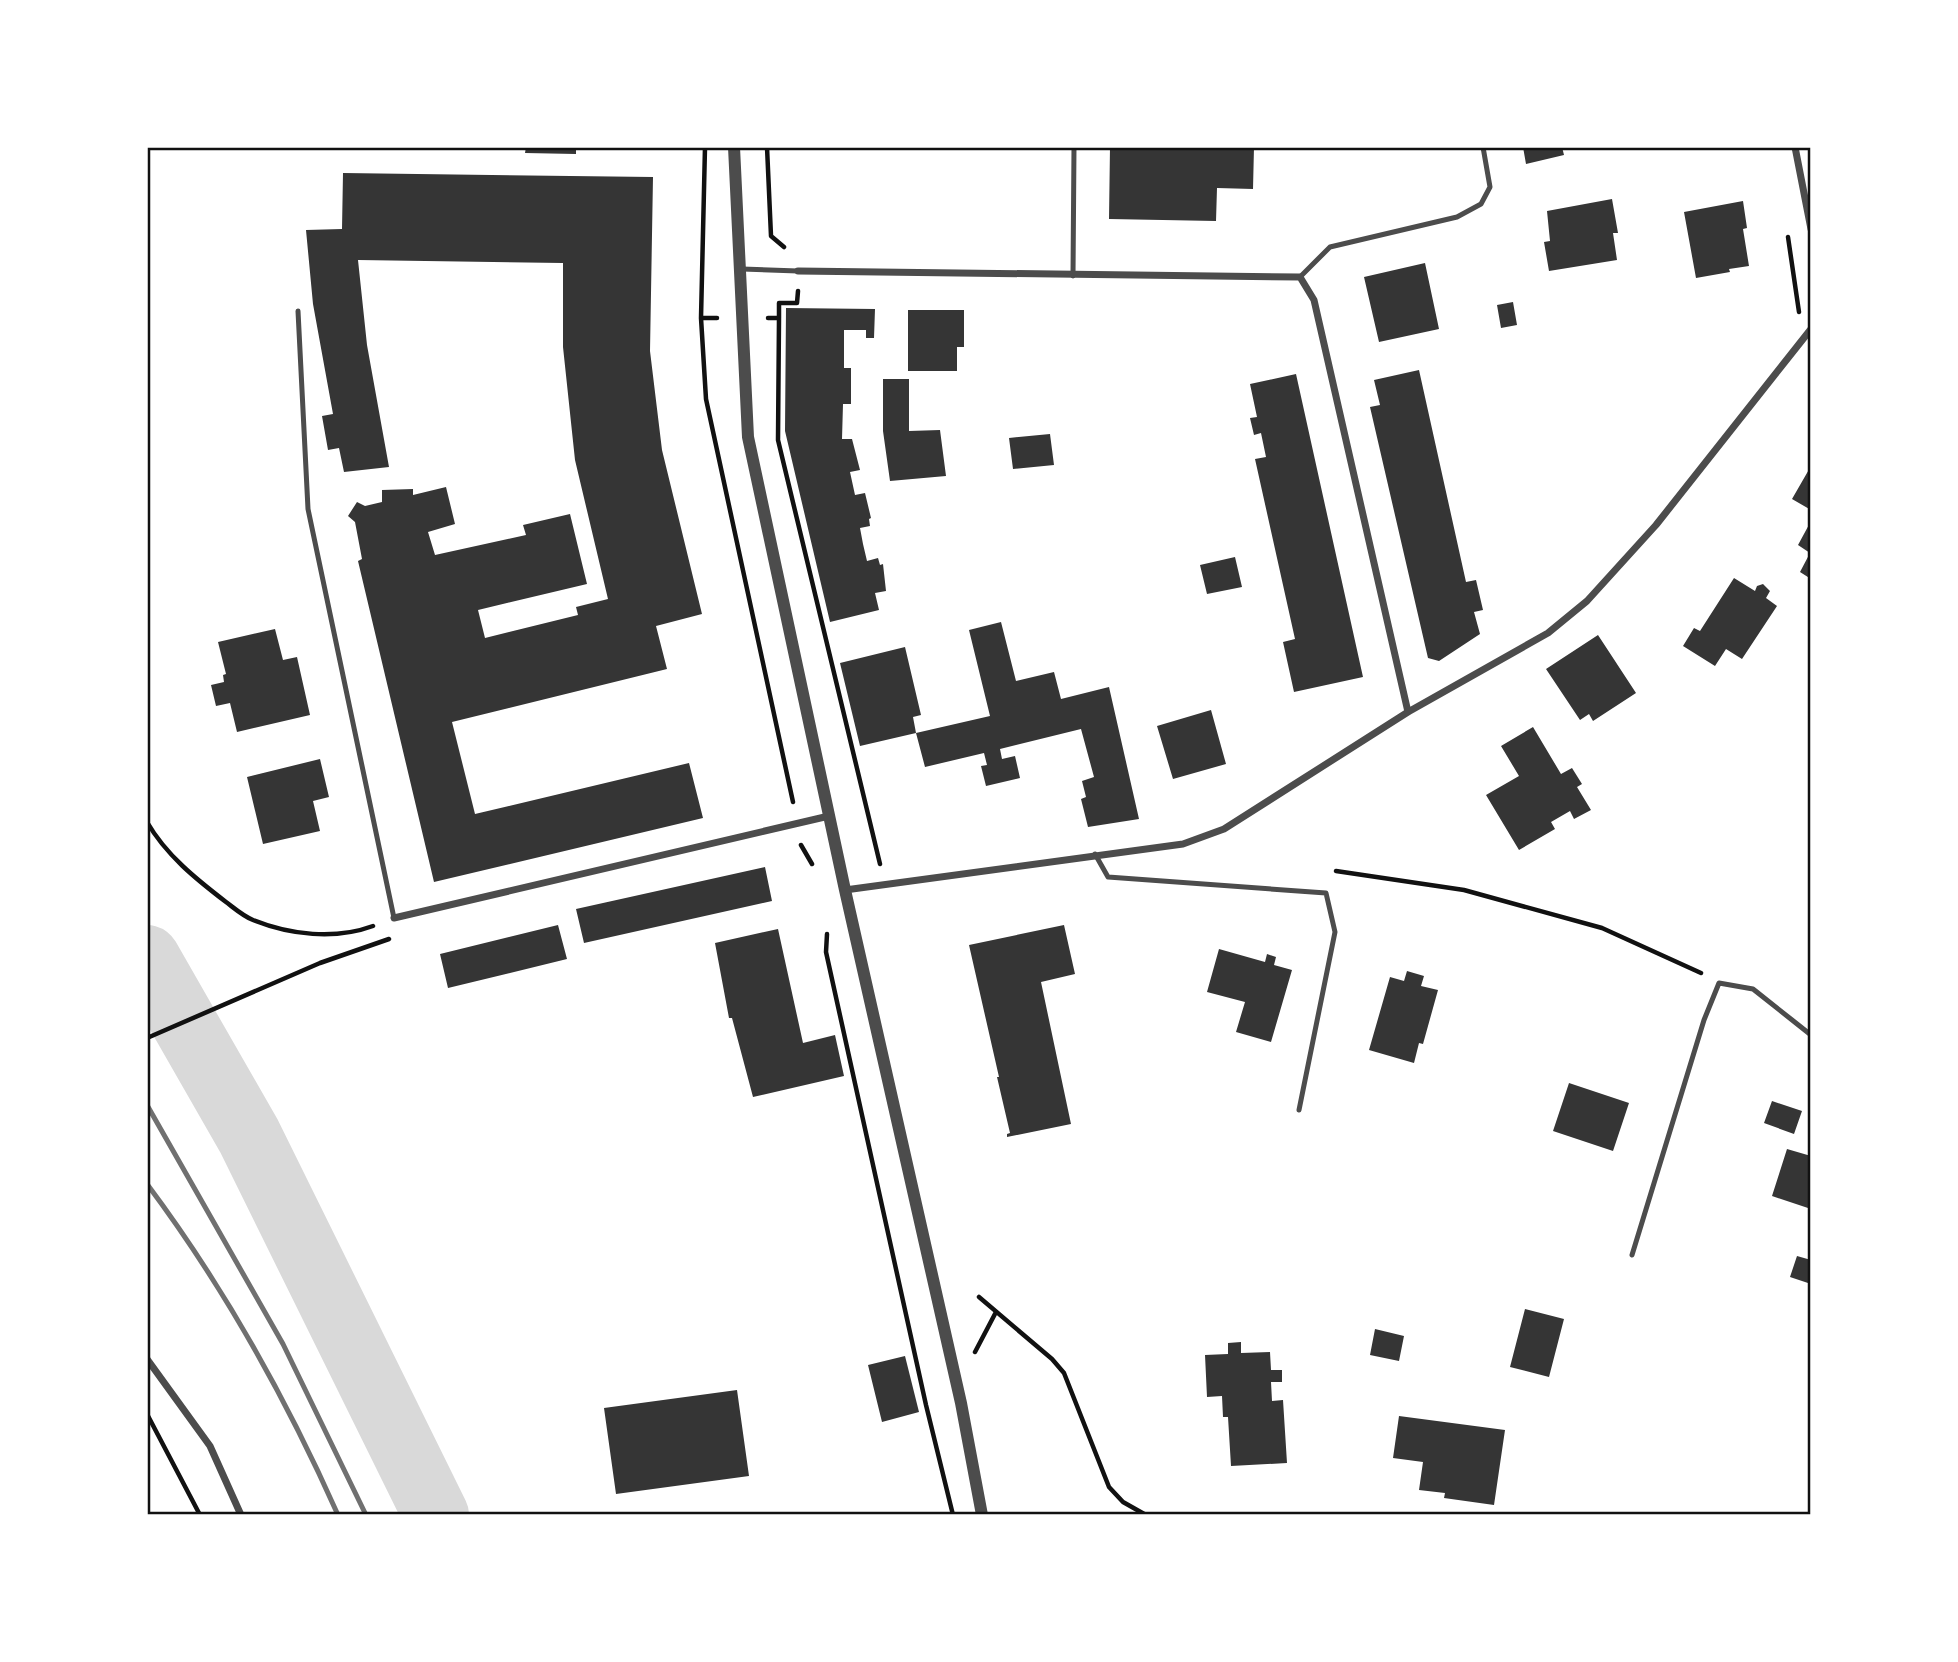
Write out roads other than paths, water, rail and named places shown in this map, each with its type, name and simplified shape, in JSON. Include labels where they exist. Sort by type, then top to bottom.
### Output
[{"type":"street","points":[[734,147],[748,437],[828,816],[961,1402],[982,1515]]},
{"type":"street","points":[[1795,147],[1811,229]]},
{"type":"street","points":[[798,271],[1300,277],[1314,300],[1408,712]]},
{"type":"street","points":[[845,890],[1183,844],[1224,829],[1408,712],[1548,633],[1587,601],[1656,525],[1811,329]]},
{"type":"street","points":[[394,918],[828,816]]},
{"type":"street","points":[[147,1359],[210,1446],[241,1515]]},
{"type":"lane","points":[[1073,276],[1074,147]]},
{"type":"lane","points":[[1300,277],[1330,247],[1457,217],[1481,204],[1490,187],[1483,147]]},
{"type":"lane","points":[[738,268],[798,271]]},
{"type":"lane","points":[[298,311],[307,509],[394,918]]},
{"type":"lane","points":[[1095,854],[1108,877],[1325,893],[1335,932],[1299,1110]]},
{"type":"lane","points":[[1632,1255],[1704,1020],[1719,983],[1753,989],[1811,1035]]},
{"type":"waterway","points":[[147,958],[249,1136],[436,1515]]},
{"type":"railway","points":[[147,1105],[283,1344],[366,1515]]},
{"type":"railway","points":[[147,1184],[202,1263],[252,1344],[297,1428],[338,1515]]}]
